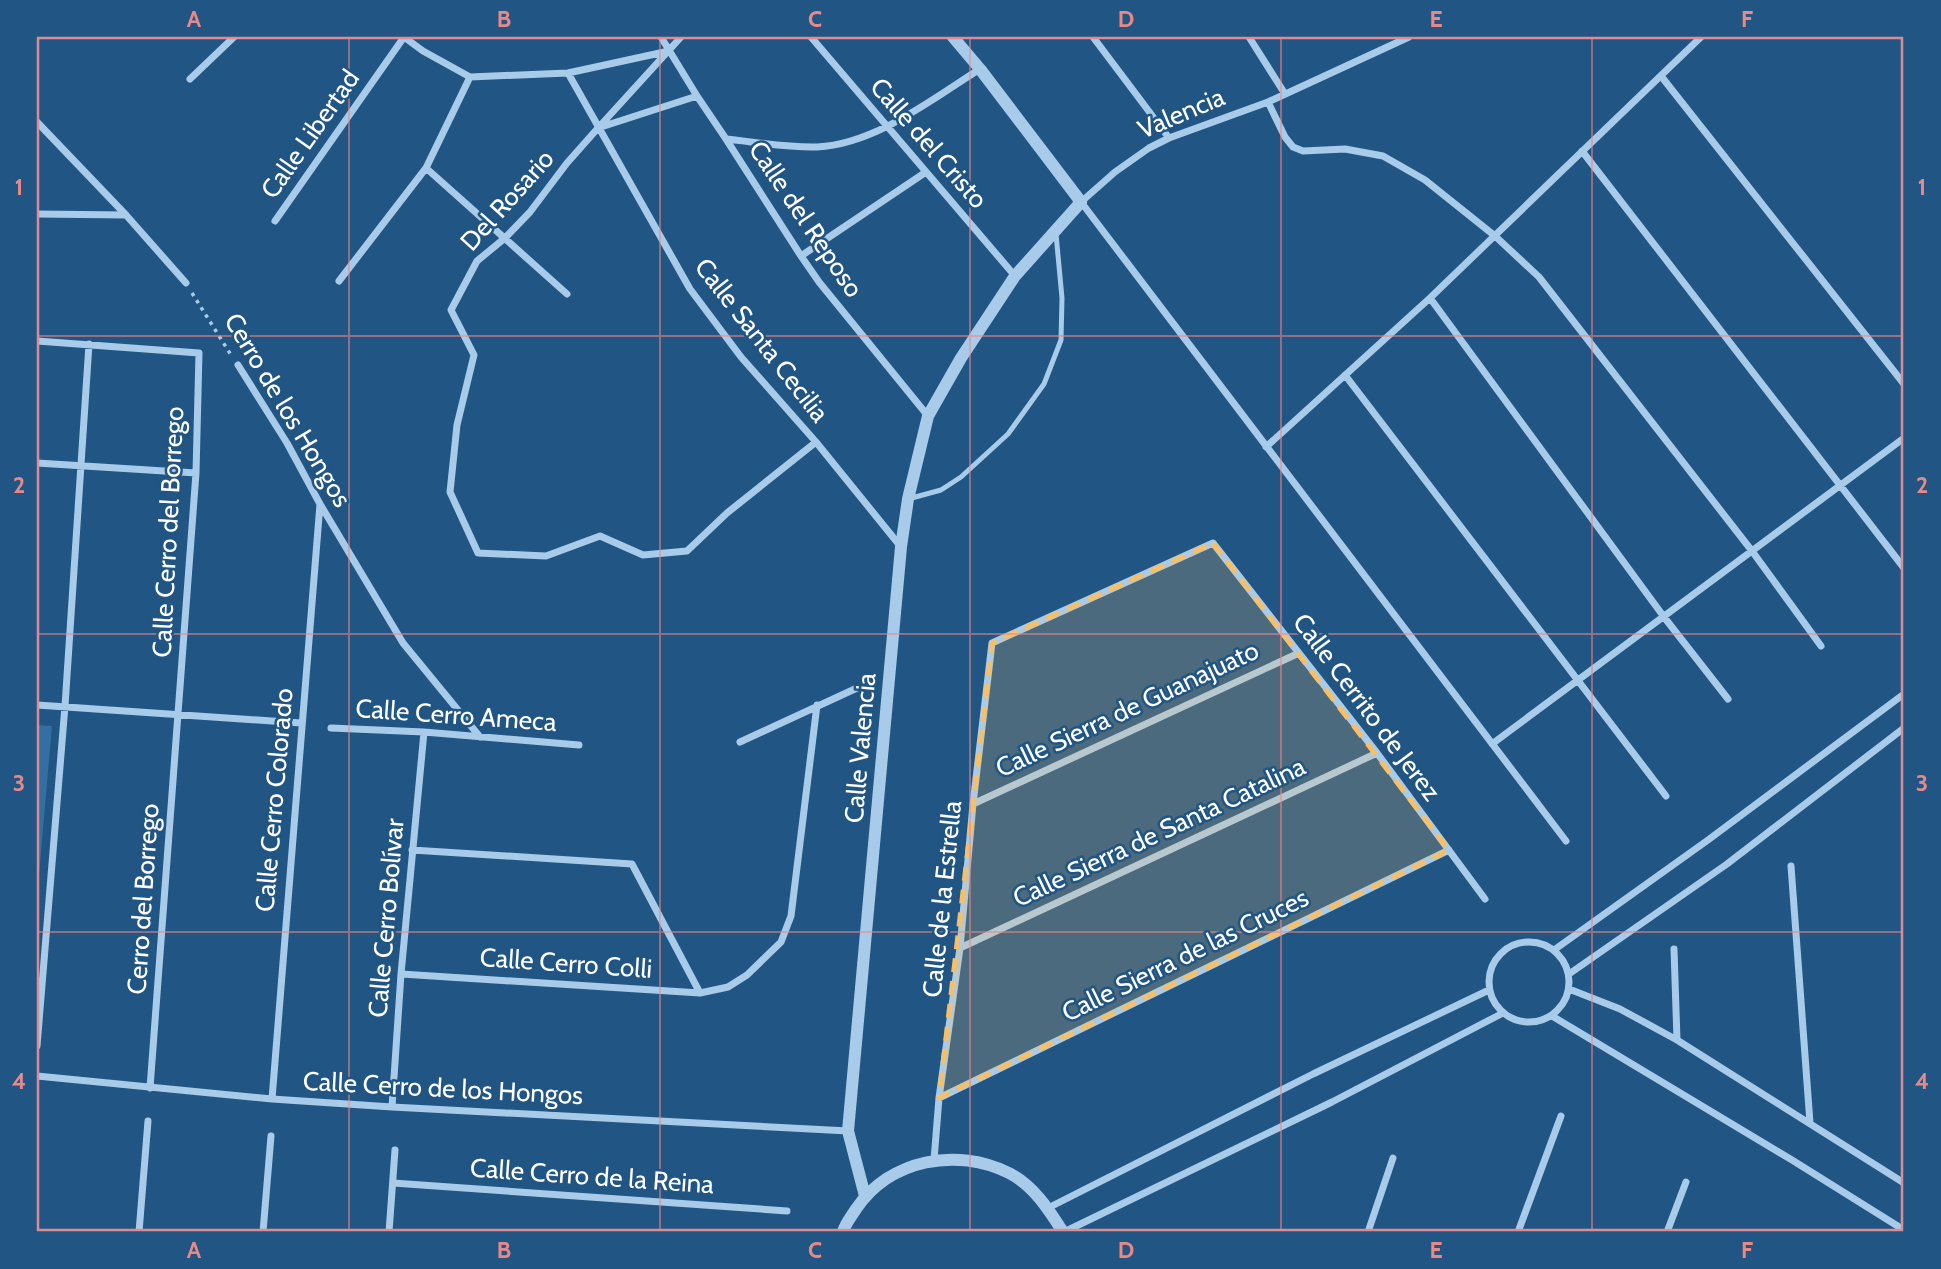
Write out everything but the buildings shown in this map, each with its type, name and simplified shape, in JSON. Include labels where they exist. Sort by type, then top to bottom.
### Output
[{"type":"street","points":[[190,79],[234,37]]},
{"type":"street","points":[[404,37],[470,78],[568,73],[669,51]]},
{"type":"street","name":"Calle Libertad","points":[[275,221],[404,37]]},
{"type":"street","name":"Calle del Reposo","points":[[661,37],[819,282],[928,416]]},
{"type":"street","name":"Del Rosario","points":[[681,37],[567,163],[530,212],[505,238],[477,261],[451,310],[474,355],[457,425],[450,492],[478,553],[546,556],[600,536],[643,555],[687,551],[727,513],[816,442]]},
{"type":"street","name":"Calle del Cristo","points":[[811,37],[1015,276]]},
{"type":"street","points":[[953,37],[1566,841]]},
{"type":"street","points":[[1093,37],[1169,138]]},
{"type":"street","points":[[1249,37],[1285,94]]},
{"type":"street","name":"Valencia","points":[[985,319],[1015,276],[1081,202],[1115,172],[1149,148],[1169,138],[1268,102],[1409,37]]},
{"type":"street","points":[[1266,447],[1430,298],[1701,37]]},
{"type":"street","points":[[726,139],[818,147],[845,142],[887,127],[980,69]]},
{"type":"street","name":"Calle Santa Cecilia","points":[[568,73],[690,289],[741,357],[816,442],[901,547]]},
{"type":"street","points":[[1661,76],[1904,384]]},
{"type":"street","points":[[339,281],[426,169],[470,78]]},
{"type":"street","points":[[598,128],[697,96]]},
{"type":"street","points":[[1268,102],[1284,137],[1293,147],[1303,151],[1345,149],[1383,156],[1426,180],[1495,236],[1539,277],[1752,551],[1821,646]]},
{"type":"street","points":[[37,122],[126,215],[186,283]]},
{"type":"street","points":[[1582,151],[1904,568]]},
{"type":"street","points":[[426,169],[567,293]]},
{"type":"street","points":[[801,256],[926,172]]},
{"type":"street","points":[[37,214],[126,215]]},
{"type":"street","points":[[1430,298],[1664,617],[1728,699]]},
{"type":"street","name":"Calle Valencia","points":[[865,1196],[848,1131],[901,547],[908,499],[928,416],[985,319]]},
{"type":"street","points":[[37,341],[89,344],[65,706],[37,1046]]},
{"type":"street","name":"Calle Cerro del Borrego","points":[[89,344],[198,353],[196,473],[178,713]]},
{"type":"street","name":"Cerro de los Hongos","points":[[238,365],[287,443],[403,643],[480,737]]},
{"type":"street","points":[[1345,375],[1666,796]]},
{"type":"street","points":[[1492,744],[1904,438]]},
{"type":"street","points":[[37,463],[196,473]]},
{"type":"street","name":"Calle Cerro Colorado","points":[[272,1099],[320,504]]},
{"type":"street","name":"Calle Cerrito de Jerez","points":[[992,643],[1213,543],[1377,753],[1485,899]]},
{"type":"street","name":"Calle de la Estrella","points":[[934,1160],[939,1098],[960,948],[992,643]]},
{"type":"street","name":"Calle Sierra de Guanajuato","points":[[973,804],[1299,653]]},
{"type":"street","points":[[740,742],[856,688]]},
{"type":"street","points":[[1554,950],[1708,840],[1904,694]]},
{"type":"street","points":[[37,705],[302,723]]},
{"type":"street","name":"Calle Cerro Colli","points":[[401,974],[700,993],[728,987],[747,975],[781,942],[791,916],[817,705]]},
{"type":"street","name":"Cerro del Borrego","points":[[150,1088],[178,713]]},
{"type":"street","name":"Calle Cerro Ameca","points":[[331,728],[424,732],[579,745]]},
{"type":"street","points":[[1569,974],[1727,864],[1904,728]]},
{"type":"street","name":"Calle Cerro Bolívar","points":[[392,1107],[401,974],[424,732]]},
{"type":"street","name":"Calle Sierra de Santa Catalina","points":[[960,948],[1377,753]]},
{"type":"street","points":[[412,850],[632,863],[700,993]]},
{"type":"street","name":"Calle Sierra de las Cruces","points":[[939,1098],[1449,850]]},
{"type":"street","points":[[1791,866],[1810,1123]]},
{"type":"street","points":[[1536,942],[1554,950],[1566,965],[1569,974],[1569,989],[1560,1009],[1542,1020],[1522,1022],[1511,1019],[1497,1007],[1489,990],[1490,971],[1499,954],[1516,943],[1536,942]]},
{"type":"street","points":[[1674,949],[1677,1040]]},
{"type":"street","points":[[1569,989],[1620,1009],[1677,1040],[1904,1183]]},
{"type":"street","points":[[1048,1208],[1313,1074],[1489,990]]},
{"type":"street","points":[[843,1232],[865,1196],[897,1172],[934,1160],[974,1160],[1011,1174],[1042,1199],[1063,1232],[1332,1102],[1503,1013]]},
{"type":"street","points":[[1552,1016],[1793,1160],[1904,1230]]},
{"type":"street","name":"Calle Cerro de los Hongos","points":[[37,1076],[272,1099],[848,1131]]},
{"type":"street","points":[[1518,1232],[1561,1116]]},
{"type":"street","points":[[139,1232],[148,1121]]},
{"type":"street","points":[[263,1232],[271,1136]]},
{"type":"street","points":[[389,1232],[395,1150]]},
{"type":"street","points":[[1368,1232],[1393,1158]]},
{"type":"street","points":[[1667,1232],[1686,1182]]},
{"type":"street","name":"Calle Cerro de la Reina","points":[[393,1183],[787,1211]]},
{"type":"lane","points":[[908,499],[941,490],[961,477],[1008,434],[1044,384],[1061,340],[1062,298],[1056,231]]},
{"type":"path","name":"Cerro de los Hongos","points":[[186,283],[238,365]]},
{"type":"highlighted area","points":[[1213,543],[1449,850],[939,1098],[992,643]]},
{"type":"shaded area","points":[[37,725],[52,726],[37,898]]}]
